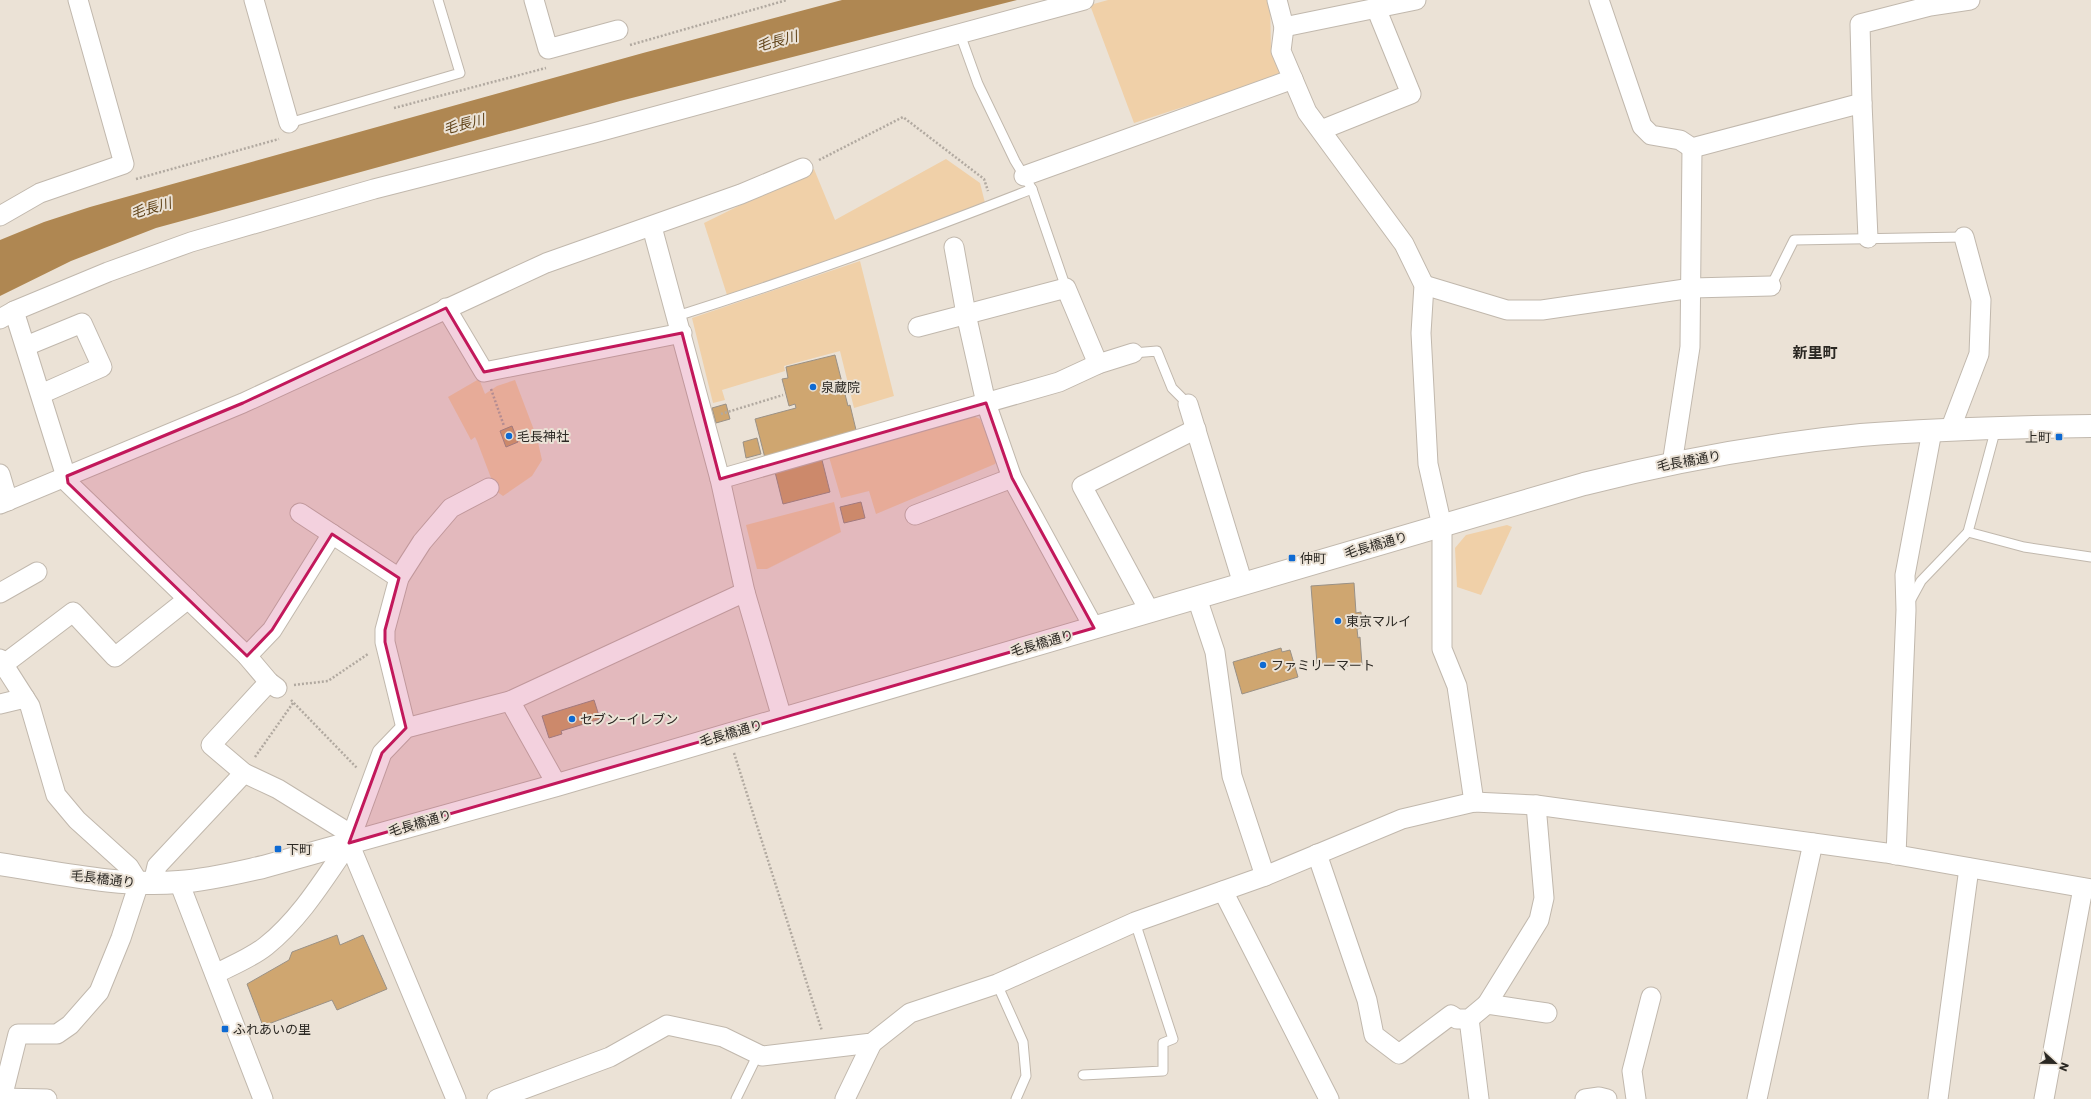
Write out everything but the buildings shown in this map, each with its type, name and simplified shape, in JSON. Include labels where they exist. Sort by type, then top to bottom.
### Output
[{"type":"street","points":[[0,216],[40,193],[124,164],[78,0]]},
{"type":"street","points":[[254,0],[288,130]]},
{"type":"street","points":[[534,0],[548,49],[621,38]]},
{"type":"street","points":[[456,1099],[351,839],[278,789],[244,773],[211,745],[273,685],[247,656],[68,483],[26,346],[7,315],[108,272],[191,242],[374,189],[594,133],[1084,0]]},
{"type":"street","points":[[1277,0],[1284,26],[1282,51],[1307,112],[1404,244],[1424,285],[1421,333],[1428,464],[1442,526],[1442,649],[1457,686],[1474,802]]},
{"type":"street","points":[[1284,26],[1416,0]]},
{"type":"street","points":[[1599,0],[1642,126],[1651,135],[1680,140],[1692,148],[1862,103]]},
{"type":"street","points":[[1868,238],[1860,24],[1930,3],[1970,0]]},
{"type":"street","points":[[1321,130],[1411,94],[1376,8]]},
{"type":"street","points":[[1028,182],[1294,79]]},
{"type":"street","points":[[1672,464],[1690,347],[1692,288],[1692,148]]},
{"type":"street","points":[[0,474],[4,502],[243,403],[446,308],[546,264],[741,194],[803,168]]},
{"type":"street","points":[[652,227],[680,324],[720,479],[745,592],[782,718]]},
{"type":"street","points":[[1896,855],[1906,610],[1905,575],[1941,431],[1979,354],[1981,300],[1964,237]]},
{"type":"street","points":[[954,247],[966,314],[986,403],[1012,478],[1094,628]]},
{"type":"street","points":[[1424,285],[1507,310],[1542,310],[1692,288],[1771,286]]},
{"type":"street","points":[[918,327],[1066,288],[1098,364]]},
{"type":"street","points":[[446,308],[484,372],[680,324]]},
{"type":"street","points":[[26,346],[82,323],[102,367],[41,394]]},
{"type":"street","points":[[720,479],[1059,382],[1098,364],[1133,353]]},
{"type":"street","points":[[1188,404],[1244,584]]},
{"type":"street","name":"毛長橋通り","points":[[0,864],[90,878],[146,883],[179,882],[224,876],[263,867],[351,839],[557,785],[1584,484],[1672,464],[1817,441],[1861,436],[1941,431],[2091,426]]},
{"type":"street","points":[[1150,612],[1082,486],[1196,429]]},
{"type":"street","points":[[915,515],[1012,478]]},
{"type":"street","points":[[406,728],[385,642],[385,630],[399,578],[422,542],[451,508],[489,488]]},
{"type":"street","points":[[300,513],[399,578]]},
{"type":"street","points":[[247,656],[272,630],[332,534]]},
{"type":"street","points":[[0,593],[37,572]]},
{"type":"street","points":[[215,974],[253,956],[267,946],[291,922],[313,895],[351,839],[370,782],[382,752],[406,728],[510,701],[745,592]]},
{"type":"street","points":[[1198,598],[1215,652],[1232,776],[1265,876]]},
{"type":"street","points":[[146,883],[77,820],[56,795],[30,706],[2,662],[73,612],[115,657],[188,599]]},
{"type":"street","points":[[0,704],[25,698]]},
{"type":"street","points":[[510,701],[557,785]]},
{"type":"street","points":[[47,1099],[1,1098],[18,1034],[57,1034],[70,1025],[99,992],[146,883],[157,866],[244,773]]},
{"type":"street","points":[[845,1099],[872,1044],[910,1013],[998,984],[1135,922],[1265,876],[1402,819],[1474,802],[1536,805],[1813,843],[1896,855],[2087,888],[2044,1099]]},
{"type":"street","points":[[1317,854],[1367,1000],[1374,1034],[1399,1054],[1451,1015],[1457,1019],[1469,1019],[1487,1004],[1539,920],[1544,898],[1536,805]]},
{"type":"street","points":[[1757,1099],[1813,843]]},
{"type":"street","points":[[1938,1099],[1969,868]]},
{"type":"street","points":[[179,882],[263,1099]]},
{"type":"street","points":[[1223,891],[1330,1099]]},
{"type":"street","points":[[1636,1099],[1632,1071],[1651,997]]},
{"type":"street","points":[[1487,1004],[1547,1013]]},
{"type":"street","points":[[1469,1019],[1473,1097]]},
{"type":"street","points":[[497,1099],[610,1057],[667,1025],[723,1037],[762,1056],[872,1044]]},
{"type":"street","points":[[1585,1099],[1599,1097],[1606,1099]]},
{"type":"lane","points":[[288,130],[460,73],[438,0]]},
{"type":"lane","points":[[960,34],[978,84],[1014,161],[1028,182],[1066,288]]},
{"type":"lane","points":[[680,324],[732,299],[876,248],[993,204],[1028,182]]},
{"type":"lane","points":[[1771,286],[1794,240],[1964,237]]},
{"type":"lane","points":[[1133,353],[1157,351],[1172,388],[1188,404]]},
{"type":"lane","points":[[1906,610],[1921,581],[1968,532],[1996,428]]},
{"type":"lane","points":[[1968,532],[2024,547],[2091,557]]},
{"type":"lane","points":[[1083,1074],[1163,1071],[1163,1043],[1173,1039],[1135,922]]},
{"type":"lane","points":[[998,984],[1023,1042],[1026,1076],[1016,1099]]},
{"type":"lane","points":[[736,1099],[758,1054]]},
{"type":"path","points":[[621,38],[787,0]]},
{"type":"path","points":[[386,110],[547,67]]},
{"type":"path","points":[[803,168],[903,117],[984,179],[993,204]]},
{"type":"path","points":[[134,179],[288,130]]},
{"type":"path","points":[[489,382],[504,426]]},
{"type":"path","points":[[719,415],[784,395]]},
{"type":"path","points":[[273,685],[328,681],[385,642]]},
{"type":"path","points":[[273,685],[293,702],[370,782]]},
{"type":"path","points":[[244,773],[293,702]]},
{"type":"path","points":[[728,734],[828,1048]]},
{"type":"highlighted area","points":[[446,308],[484,372],[682,333],[720,479],[986,403],[1012,478],[1094,628],[349,843],[382,753],[406,728],[385,642],[385,630],[399,578],[332,534],[272,630],[247,656],[68,483],[67,476],[243,403]]},
{"type":"shaded area","points":[[1108,0],[1270,0],[1271,51],[1284,74],[1134,123],[1090,5]]},
{"type":"shaded area","points":[[946,159],[980,183],[985,203],[858,250],[727,295],[704,223],[814,169],[835,220]]},
{"type":"shaded area","points":[[860,261],[894,396],[854,408],[840,351],[784,366],[785,371],[722,390],[725,400],[713,403],[692,318]]},
{"type":"shaded area","points":[[479,379],[485,394],[497,386],[515,380],[537,438],[542,460],[532,476],[503,496],[496,491],[475,437],[471,440],[448,397]]},
{"type":"shaded area","points":[[973,416],[980,419],[998,458],[995,464],[876,514],[869,491],[841,498],[829,457]]},
{"type":"shaded area","points":[[834,502],[841,532],[767,569],[757,569],[746,525]]},
{"type":"shaded area","points":[[1507,525],[1512,527],[1481,595],[1457,587],[1455,548],[1466,535]]},
{"type":"water","name":"毛長川","points":[[842,0],[1017,0],[620,101],[156,228],[71,261],[0,296],[0,240],[44,222],[90,207],[643,53]]},
{"type":"place","name":"泉蔵院","points":[[813,387]]},
{"type":"place","name":"毛長神社","points":[[509,436]]},
{"type":"place","name":"上町","points":[[2059,437]]},
{"type":"place","name":"仲町","points":[[1292,558]]},
{"type":"place","name":"東京マルイ","points":[[1338,621]]},
{"type":"place","name":"ファミリーマート","points":[[1263,665]]},
{"type":"place","name":"セブン-イレブン","points":[[572,719]]},
{"type":"place","name":"下町","points":[[278,849]]},
{"type":"place","name":"ふれあいの里","points":[[225,1029]]},
{"type":"district","name":"新里町","points":[[1815,352]]}]
